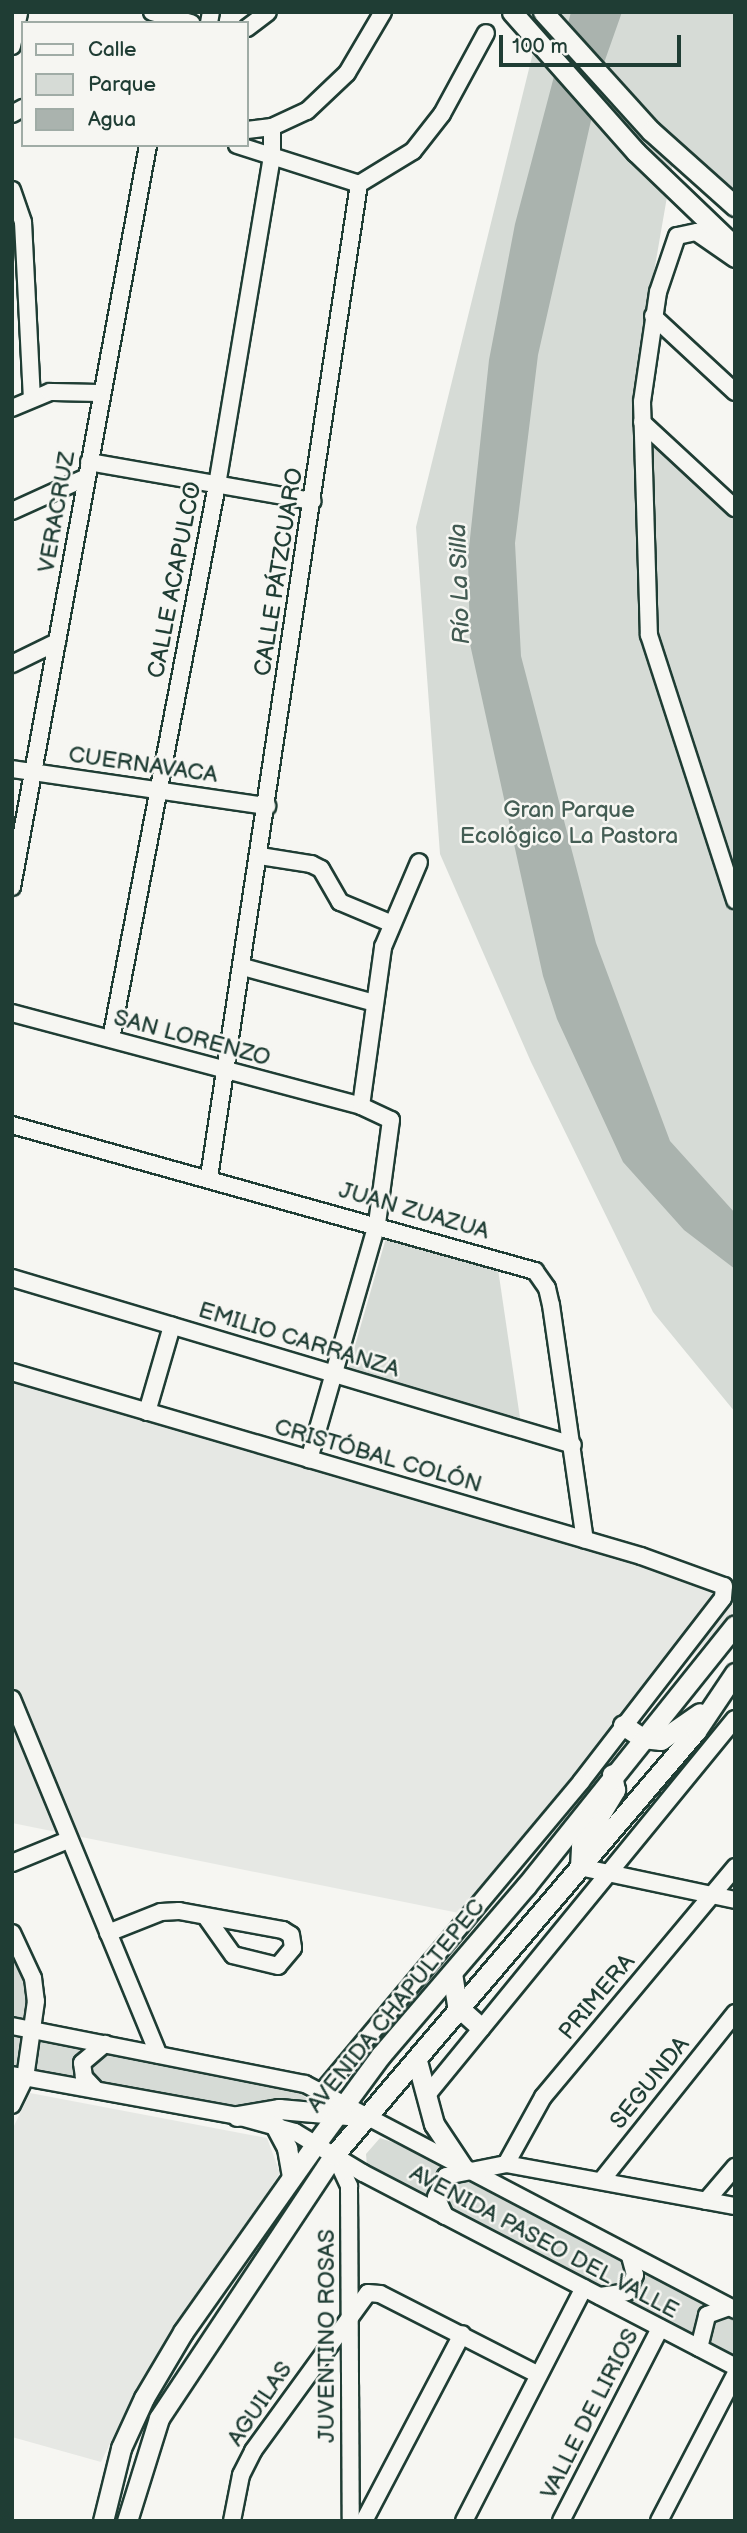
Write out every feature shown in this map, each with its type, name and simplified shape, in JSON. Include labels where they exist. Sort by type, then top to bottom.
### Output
[{"type":"main road","points":[[512,12],[636,152],[735,247]]},
{"type":"main road","points":[[543,12],[651,131],[735,206]]},
{"type":"main road","name":"AVENIDA CHAPULTEPEC","points":[[103,2521],[126,2434],[183,2332],[292,2177],[341,2109],[735,1625]]},
{"type":"main road","name":"AVENIDA CHAPULTEPEC","points":[[127,2521],[146,2448],[177,2386],[334,2155],[460,2011],[580,1867],[722,1694],[735,1673]]},
{"type":"main road","points":[[624,1726],[642,1738],[662,1740],[722,1694]]},
{"type":"main road","points":[[580,1867],[581,1846],[615,1790],[612,1774]]},
{"type":"main road","points":[[452,1973],[460,2011],[480,2027]]},
{"type":"main road","points":[[417,2061],[440,2136],[465,2170]]},
{"type":"main road","points":[[237,2116],[279,2109],[341,2109],[367,2116]]},
{"type":"main road","points":[[275,2125],[288,2148],[292,2177]]},
{"type":"main road","points":[[177,2386],[174,2376],[189,2340],[183,2332]]},
{"type":"street","points":[[12,46],[19,12]]},
{"type":"street","points":[[152,12],[184,21]]},
{"type":"street","points":[[248,26],[268,12]]},
{"type":"street","points":[[248,130],[272,127],[307,111],[347,73],[383,12]]},
{"type":"street","points":[[243,147],[359,184],[413,151],[442,114],[486,33]]},
{"type":"street","name":"CALLE ACAPULCO","points":[[111,1039],[217,485],[272,157],[272,127]]},
{"type":"street","name":"VERACRUZ","points":[[12,887],[148,147]]},
{"type":"street","name":"CALLE PÁTZCUARO","points":[[209,1177],[260,856],[359,184]]},
{"type":"street","points":[[12,190],[23,222],[32,398]]},
{"type":"street","points":[[735,259],[696,232],[682,232],[668,260],[653,316],[642,422],[649,635],[735,900]]},
{"type":"street","points":[[653,316],[735,392]]},
{"type":"street","points":[[12,408],[32,398],[65,391],[102,393]]},
{"type":"street","points":[[642,422],[735,508]]},
{"type":"street","points":[[12,511],[88,470],[217,485],[313,501]]},
{"type":"street","points":[[12,664],[57,642]]},
{"type":"street","name":"CUERNAVACA","points":[[12,769],[267,806]]},
{"type":"street","points":[[260,856],[311,864],[321,869],[340,902],[390,923]]},
{"type":"street","points":[[361,1106],[375,1003],[390,923],[419,862]]},
{"type":"street","points":[[243,967],[375,1003]]},
{"type":"street","name":"SAN LORENZO","points":[[12,1013],[361,1106],[391,1120],[377,1223]]},
{"type":"street","name":"JUAN ZUAZUA","points":[[12,1125],[377,1223],[524,1266],[543,1279],[573,1445],[585,1540]]},
{"type":"street","points":[[309,1459],[337,1376],[377,1223]]},
{"type":"street","name":"EMILIO CARRANZA","points":[[12,1278],[573,1445]]},
{"type":"street","points":[[147,1412],[172,1326]]},
{"type":"street","name":"CRISTÓBAL COLÓN","points":[[12,1372],[716,1579],[726,1590],[624,1726]]},
{"type":"street","points":[[12,1699],[159,2055]]},
{"type":"street","points":[[427,2095],[735,1719]]},
{"type":"street","points":[[323,2091],[581,1782],[624,1726]]},
{"type":"street","points":[[12,1863],[68,1840]]},
{"type":"street","points":[[580,1867],[604,1876],[735,1900]]},
{"type":"street","name":"PRIMERA","points":[[506,2164],[543,2098],[735,1867]]},
{"type":"street","points":[[108,1933],[161,1912],[206,1917],[287,1932],[293,1940],[289,1957],[278,1965],[233,1955],[206,1917]]},
{"type":"street","points":[[12,1933],[36,1988],[34,2029],[12,2105]]},
{"type":"street","points":[[454,1935],[472,1950]]},
{"type":"street","name":"SEGUNDA","points":[[601,2181],[735,2013]]},
{"type":"street","points":[[12,2026],[323,2091],[341,2109]]},
{"type":"street","points":[[96,2090],[83,2077],[82,2063],[94,2048],[105,2044]]},
{"type":"street","name":"AVENIDA PASEO DEL VALLE","points":[[19,2076],[237,2116],[275,2125],[317,2142],[334,2155],[445,2216],[735,2367]]},
{"type":"street","name":"AVENIDA PASEO DEL VALLE","points":[[367,2116],[732,2309]]},
{"type":"street","name":"JUVENTINO ROSAS","points":[[334,2155],[349,2186],[351,2521]]},
{"type":"street","points":[[445,2216],[436,2197],[440,2184],[452,2173],[506,2164],[735,2206]]},
{"type":"street","points":[[706,2200],[735,2167]]},
{"type":"street","points":[[464,2521],[539,2375],[591,2292],[627,2292],[635,2275],[631,2256]]},
{"type":"street","name":"AGUILAS","points":[[232,2521],[241,2475],[253,2451],[348,2319],[372,2292],[462,2334]]},
{"type":"street","points":[[699,2348],[708,2315],[732,2309]]},
{"type":"street","name":"VALLE DE LIRIOS","points":[[561,2521],[660,2328]]},
{"type":"street","points":[[365,2521],[462,2334],[539,2375]]},
{"type":"street","points":[[659,2521],[735,2375]]},
{"type":"shaded area","points":[[12,1372],[735,1579],[735,1610],[459,1913],[12,1823]]},
{"type":"shaded area","points":[[30,2093],[267,2138],[280,2173],[133,2396],[101,2462],[12,2437],[12,2130]]},
{"type":"green space","name":"Gran Parque Ecológico La Pastora","points":[[543,12],[735,12],[735,191],[677,139],[636,376],[647,632],[735,919],[735,1412],[653,1312],[531,1062],[440,854],[416,527]]},
{"type":"green space","points":[[655,443],[735,519],[735,876],[655,631],[648,447]]},
{"type":"green space","points":[[386,1238],[498,1269],[520,1418],[348,1370]]},
{"type":"green space","points":[[12,1951],[27,1995],[25,2019],[12,2017]]},
{"type":"green space","points":[[12,2033],[80,2048],[74,2081],[12,2072]]},
{"type":"green space","points":[[100,2053],[293,2088],[316,2105],[226,2107],[104,2087],[89,2074],[91,2058]]},
{"type":"green space","points":[[380,2138],[407,2147],[735,2317],[735,2360],[367,2167],[366,2154]]},
{"type":"water","points":[[571,12],[622,12],[604,63],[538,355],[515,543],[521,656],[596,943],[670,1141],[735,1213],[735,1269],[684,1230],[623,1162],[557,1019],[543,976],[470,644],[468,557],[489,360],[515,224]]},
{"type":"water label","name":"Río La Silla","points":[[460,584]]}]
